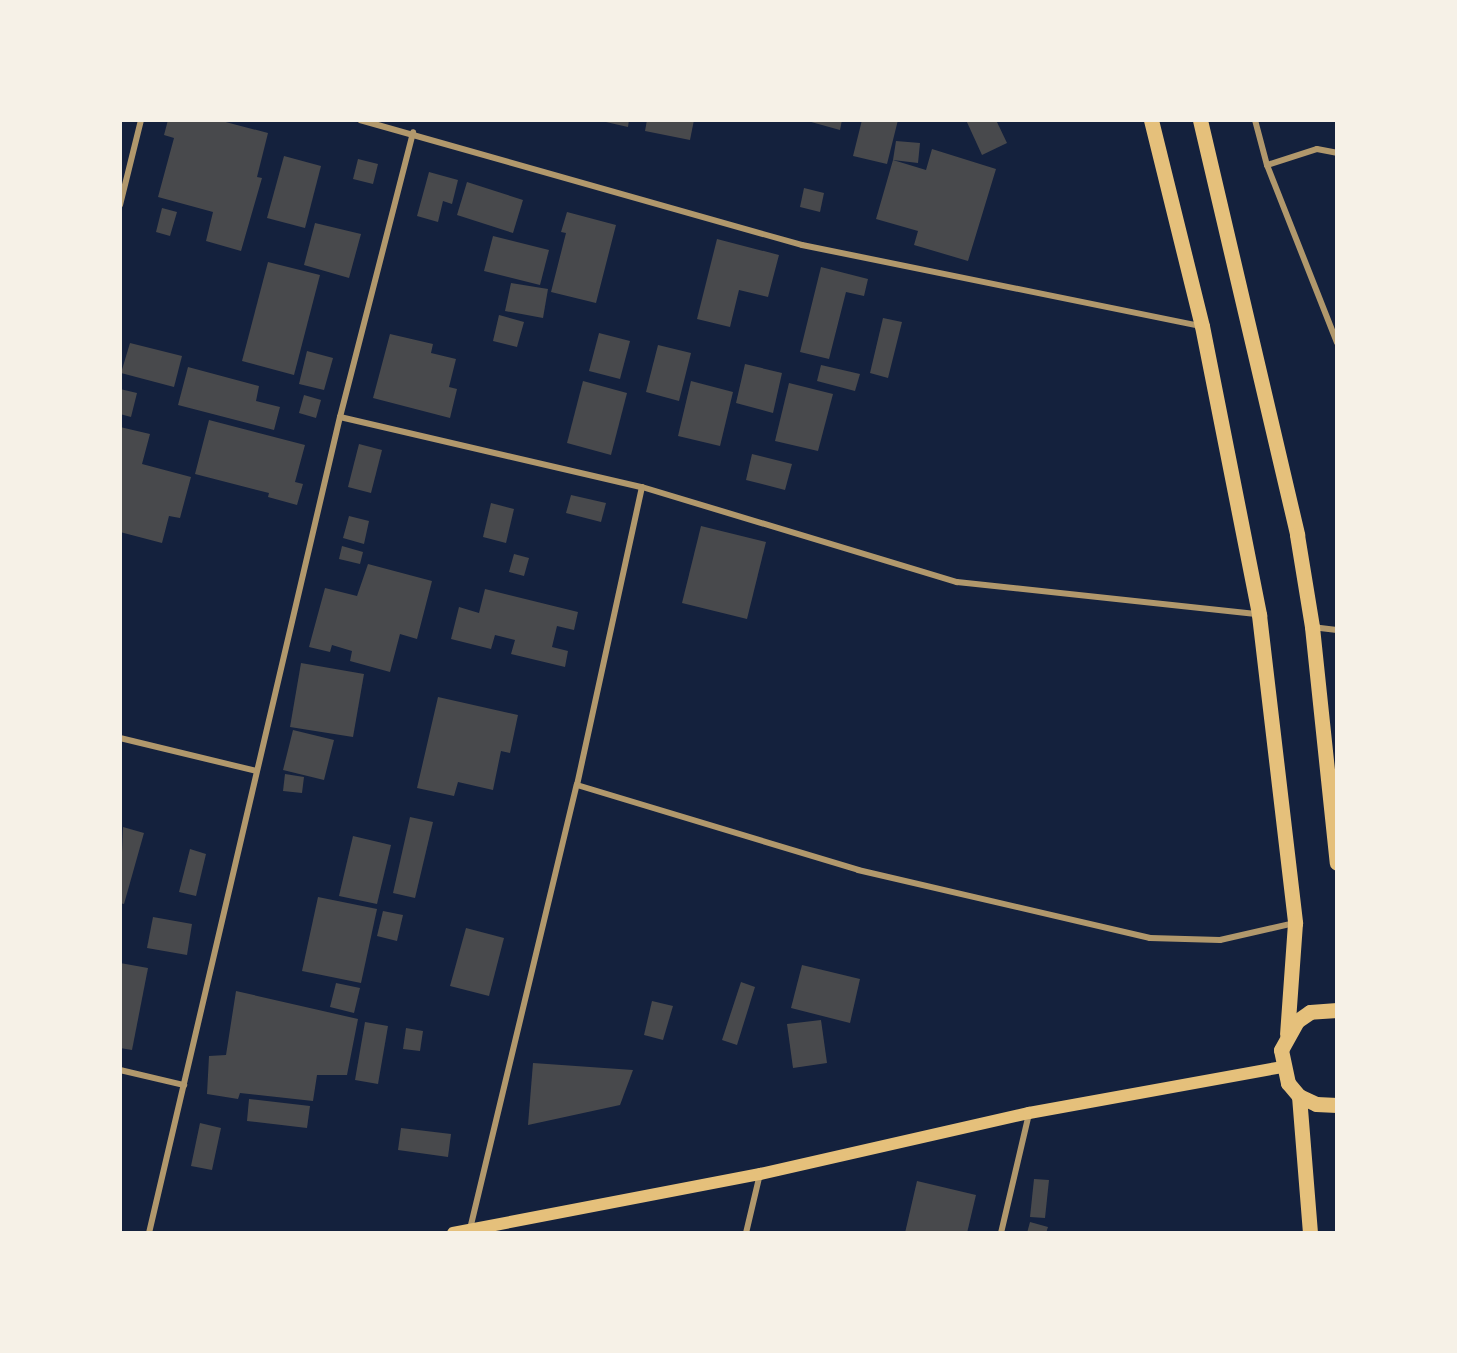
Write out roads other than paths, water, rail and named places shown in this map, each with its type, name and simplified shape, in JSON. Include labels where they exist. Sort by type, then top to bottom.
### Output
[{"type":"main road","points":[[1150,120],[1202,326],[1258,615],[1295,923],[1287,1034],[1282,1067],[1288,1083],[1299,1096],[1316,1104],[1337,1105]]},
{"type":"main road","points":[[1200,120],[1266,389],[1297,535],[1312,627],[1337,863]]},
{"type":"main road","points":[[1287,1034],[1310,1012],[1337,1010]]},
{"type":"main road","points":[[453,1233],[760,1174],[1029,1113],[1282,1067]]},
{"type":"main road","points":[[1299,1096],[1310,1233]]},
{"type":"street","points":[[120,205],[141,120]]},
{"type":"street","points":[[360,120],[413,132],[802,245],[1202,326]]},
{"type":"street","points":[[1255,120],[1267,165],[1337,343]]},
{"type":"street","points":[[149,1233],[340,417],[413,132]]},
{"type":"street","points":[[1267,165],[1317,149],[1337,153]]},
{"type":"street","points":[[340,417],[642,487],[957,582],[1258,615]]},
{"type":"street","points":[[470,1229],[577,785],[642,487]]},
{"type":"street","points":[[1312,627],[1337,630]]},
{"type":"street","points":[[120,738],[256,771]]},
{"type":"street","points":[[577,785],[858,870],[1150,938],[1220,940],[1295,923]]},
{"type":"street","points":[[120,1070],[184,1085]]},
{"type":"street","points":[[1001,1233],[1029,1113]]},
{"type":"street","points":[[746,1233],[760,1174]]}]
